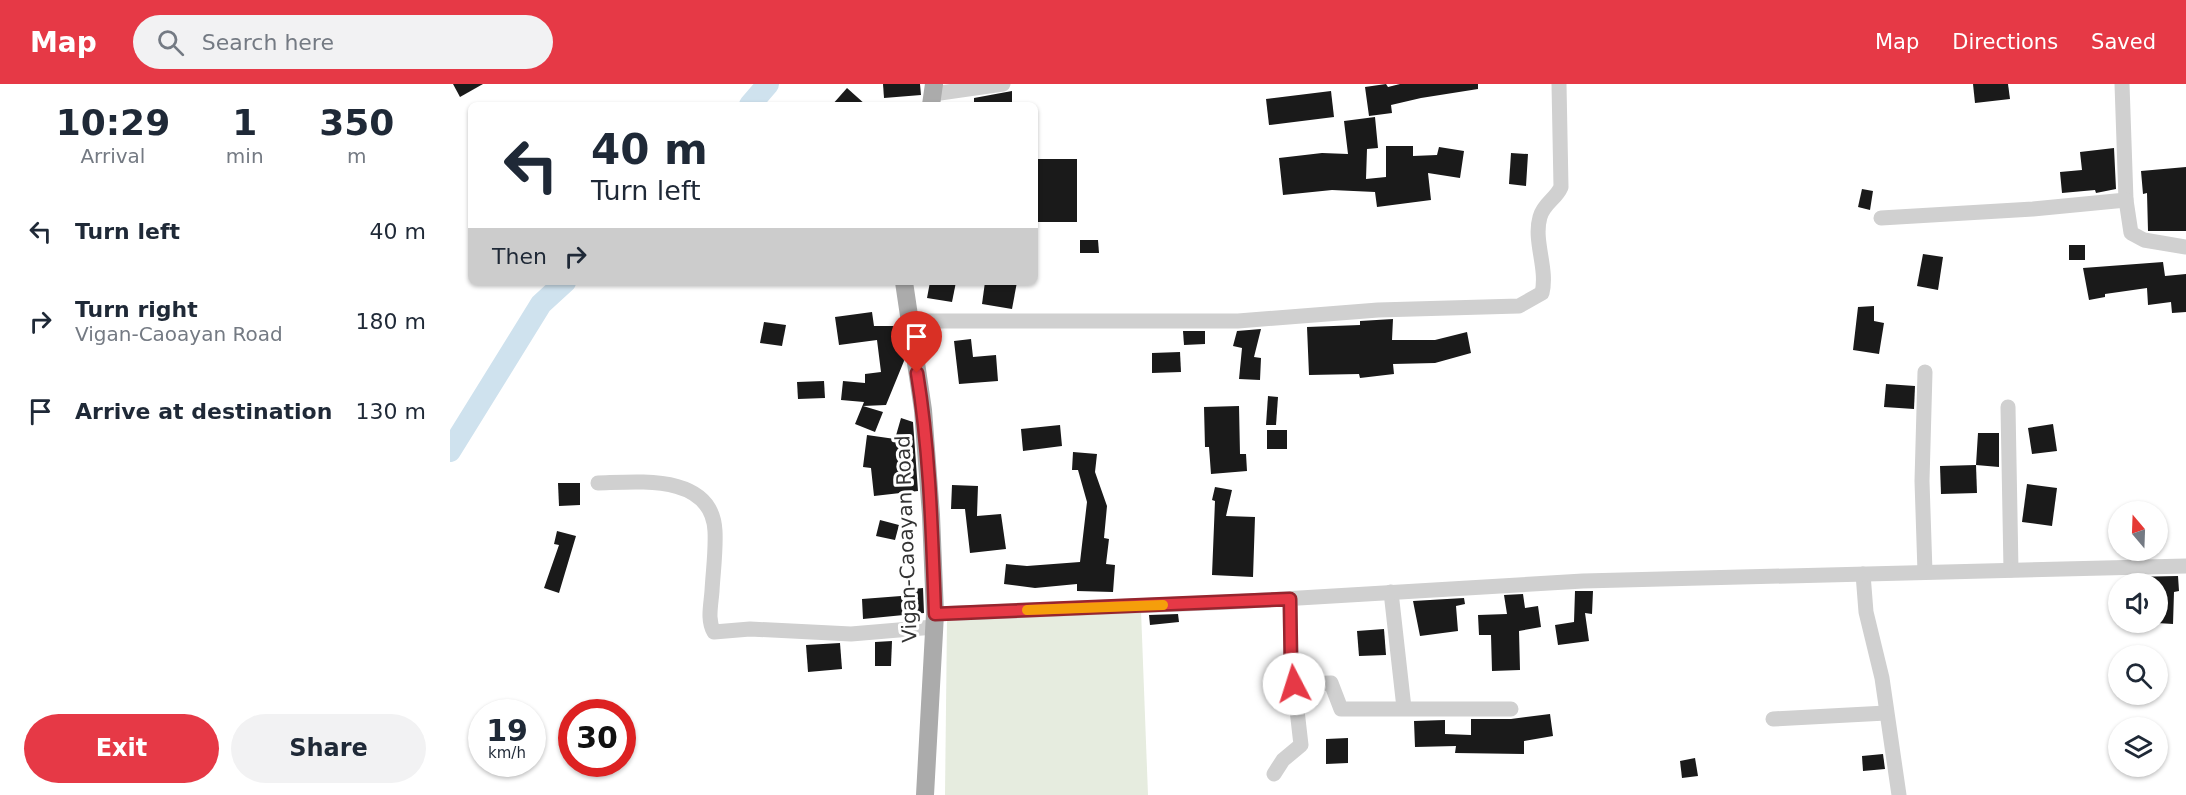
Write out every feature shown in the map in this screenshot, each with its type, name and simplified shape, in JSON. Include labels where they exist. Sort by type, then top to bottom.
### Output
[{"type":"main road","name":"Vigan-Caoayan Road","points":[[904,285],[923,410],[935,620],[925,795]]},
{"type":"street","points":[[933,94],[1003,84]]},
{"type":"street","points":[[909,321],[1238,321],[1378,310],[1519,306],[1542,292],[1545,281],[1538,234],[1539,217],[1547,201],[1559,193],[1561,186],[1559,84]]},
{"type":"street","points":[[2122,84],[2129,227],[2136,237],[2186,247]]},
{"type":"street","points":[[1881,218],[2033,209],[2126,200]]},
{"type":"street","points":[[1925,372],[1922,481],[1925,572]]},
{"type":"street","points":[[2008,407],[2011,570]]},
{"type":"street","points":[[598,483],[650,482],[674,485],[691,491],[708,507],[715,530],[710,618],[714,632],[750,629],[851,634],[935,620],[1582,581],[2186,567]]},
{"type":"street","points":[[1863,574],[1866,612],[1880,668],[1899,795]]},
{"type":"street","points":[[1390,592],[1404,708]]},
{"type":"street","points":[[1274,774],[1283,760],[1301,746],[1302,741],[1291,666],[1290,599]]},
{"type":"street","points":[[1294,684],[1330,682],[1336,689],[1339,707],[1344,710],[1511,709]]},
{"type":"street","points":[[1773,719],[1886,713]]},
{"type":"shaded area","points":[[1141,610],[1148,795],[945,795],[947,621]]},
{"type":"building","points":[[453,84],[483,84],[460,97]]},
{"type":"building","points":[[883,84],[920,84],[921,95],[884,98]]},
{"type":"building","points":[[1386,84],[1388,87],[1400,84],[1478,84],[1478,89],[1391,105],[1392,113],[1369,116],[1365,87]]},
{"type":"building","points":[[1973,84],[2008,84],[2010,99],[1975,103]]},
{"type":"building","points":[[847,88],[863,102],[835,102]]},
{"type":"building","points":[[1012,91],[1012,102],[974,102],[974,98]]},
{"type":"building","points":[[1331,91],[1334,117],[1269,125],[1266,99]]},
{"type":"building","points":[[1375,117],[1378,148],[1367,149],[1366,179],[1386,177],[1386,146],[1413,146],[1413,156],[1437,155],[1439,147],[1464,151],[1460,178],[1428,173],[1431,200],[1377,207],[1375,192],[1332,190],[1283,195],[1279,158],[1322,153],[1348,154],[1344,121]]},
{"type":"building","points":[[2114,148],[2116,189],[2096,193],[2095,190],[2062,193],[2060,172],[2082,170],[2080,152]]},
{"type":"building","points":[[1511,153],[1528,154],[1526,186],[1509,184]]},
{"type":"building","points":[[1038,159],[1077,159],[1077,222],[1038,222]]},
{"type":"building","points":[[2186,167],[2186,231],[2148,231],[2147,193],[2143,194],[2141,171]]},
{"type":"building","points":[[1862,189],[1873,191],[1870,210],[1858,207]]},
{"type":"building","points":[[1080,240],[1098,240],[1099,253],[1080,253]]},
{"type":"building","points":[[2069,245],[2085,245],[2085,260],[2069,260]]},
{"type":"building","points":[[1923,254],[1943,257],[1938,290],[1917,286]]},
{"type":"building","points":[[2163,262],[2165,276],[2186,274],[2186,312],[2172,313],[2171,302],[2148,305],[2147,288],[2105,294],[2105,297],[2089,300],[2083,268]]},
{"type":"building","points":[[929,285],[955,285],[952,302],[927,298]]},
{"type":"building","points":[[985,285],[1016,285],[1012,309],[982,304]]},
{"type":"building","points":[[1874,306],[1874,321],[1884,323],[1879,354],[1853,350],[1858,307]]},
{"type":"building","points":[[872,312],[874,326],[899,326],[899,346],[902,346],[904,361],[886,405],[863,406],[883,412],[875,432],[855,424],[864,402],[841,400],[843,381],[865,383],[865,374],[881,372],[877,340],[839,345],[835,317]]},
{"type":"building","points":[[1393,319],[1392,340],[1435,340],[1467,332],[1471,353],[1435,363],[1393,364],[1394,374],[1360,378],[1359,374],[1309,375],[1307,327],[1360,325],[1360,321]]},
{"type":"building","points":[[764,322],[786,325],[782,346],[760,343]]},
{"type":"building","points":[[1261,329],[1254,357],[1261,358],[1260,380],[1239,379],[1242,348],[1233,346],[1237,331]]},
{"type":"building","points":[[1183,331],[1205,331],[1205,344],[1184,345]]},
{"type":"building","points":[[971,339],[973,357],[996,355],[998,381],[959,384],[954,341]]},
{"type":"building","points":[[1180,352],[1181,372],[1152,373],[1152,353]]},
{"type":"building","points":[[824,381],[825,398],[798,399],[797,382]]},
{"type":"building","points":[[1886,384],[1915,386],[1914,409],[1884,407]]},
{"type":"building","points":[[1268,396],[1278,397],[1276,425],[1266,425]]},
{"type":"building","points":[[1239,406],[1240,454],[1246,454],[1247,471],[1211,474],[1209,447],[1205,447],[1204,407]]},
{"type":"building","points":[[901,418],[913,422],[918,491],[874,496],[871,468],[863,467],[867,435],[895,439]]},
{"type":"building","points":[[2053,424],[2057,451],[2032,454],[2028,428]]},
{"type":"building","points":[[1060,425],[1062,446],[1023,451],[1021,429]]},
{"type":"building","points":[[1267,430],[1287,430],[1287,449],[1267,449]]},
{"type":"building","points":[[1978,433],[1999,433],[1999,467],[1976,465]]},
{"type":"building","points":[[1073,452],[1097,454],[1095,472],[1107,506],[1104,538],[1109,539],[1106,564],[1115,565],[1113,592],[1077,591],[1077,584],[1035,588],[1004,584],[1006,564],[1027,566],[1080,562],[1087,502],[1078,470],[1072,470]]},
{"type":"building","points":[[1976,465],[1977,493],[1941,494],[1940,466]]},
{"type":"building","points":[[558,483],[580,483],[580,505],[559,506]]},
{"type":"building","points":[[2027,484],[2057,488],[2052,526],[2022,522]]},
{"type":"building","points":[[952,485],[978,486],[977,516],[1001,514],[1006,549],[970,553],[965,509],[951,509]]},
{"type":"building","points":[[1215,487],[1232,490],[1226,516],[1255,517],[1253,577],[1212,575],[1215,501],[1212,500]]},
{"type":"building","points":[[880,520],[899,525],[895,540],[876,536]]},
{"type":"building","points":[[557,531],[576,536],[559,593],[544,588],[559,545],[554,544]]},
{"type":"building","points":[[2168,576],[2178,576],[2179,591],[2174,592],[2173,624],[2168,624]]},
{"type":"building","points":[[923,588],[924,613],[863,619],[862,599],[901,596],[901,590]]},
{"type":"building","points":[[1575,591],[1593,591],[1592,614],[1585,613],[1589,641],[1558,645],[1555,625],[1574,622]]},
{"type":"building","points":[[1523,594],[1525,608],[1538,606],[1541,627],[1519,631],[1520,670],[1492,671],[1491,635],[1479,635],[1478,615],[1507,614],[1504,595]]},
{"type":"building","points":[[1464,598],[1465,604],[1456,606],[1458,631],[1420,636],[1413,601]]},
{"type":"building","points":[[1178,614],[1179,622],[1150,625],[1149,615]]},
{"type":"building","points":[[1384,629],[1386,655],[1359,656],[1357,631]]},
{"type":"building","points":[[892,641],[891,666],[875,666],[875,642]]},
{"type":"building","points":[[840,643],[842,669],[808,672],[806,645]]},
{"type":"building","points":[[1550,714],[1553,736],[1524,741],[1524,754],[1455,753],[1456,746],[1415,747],[1414,721],[1445,720],[1445,734],[1471,735],[1471,719],[1511,719]]},
{"type":"building","points":[[1348,738],[1348,763],[1326,764],[1326,739]]},
{"type":"building","points":[[1883,754],[1885,769],[1863,771],[1862,756]]},
{"type":"building","points":[[1695,758],[1698,776],[1682,778],[1680,761]]},
{"type":"waterway","points":[[753,102],[768,84]]},
{"type":"waterway","points":[[450,451],[541,304],[562,285]]},
{"type":"slow traffic","points":[[1027,610],[1163,605]]},
{"type":"route","points":[[917,373],[923,410],[931,515],[935,614],[1290,599],[1291,666],[1294,684]]}]
